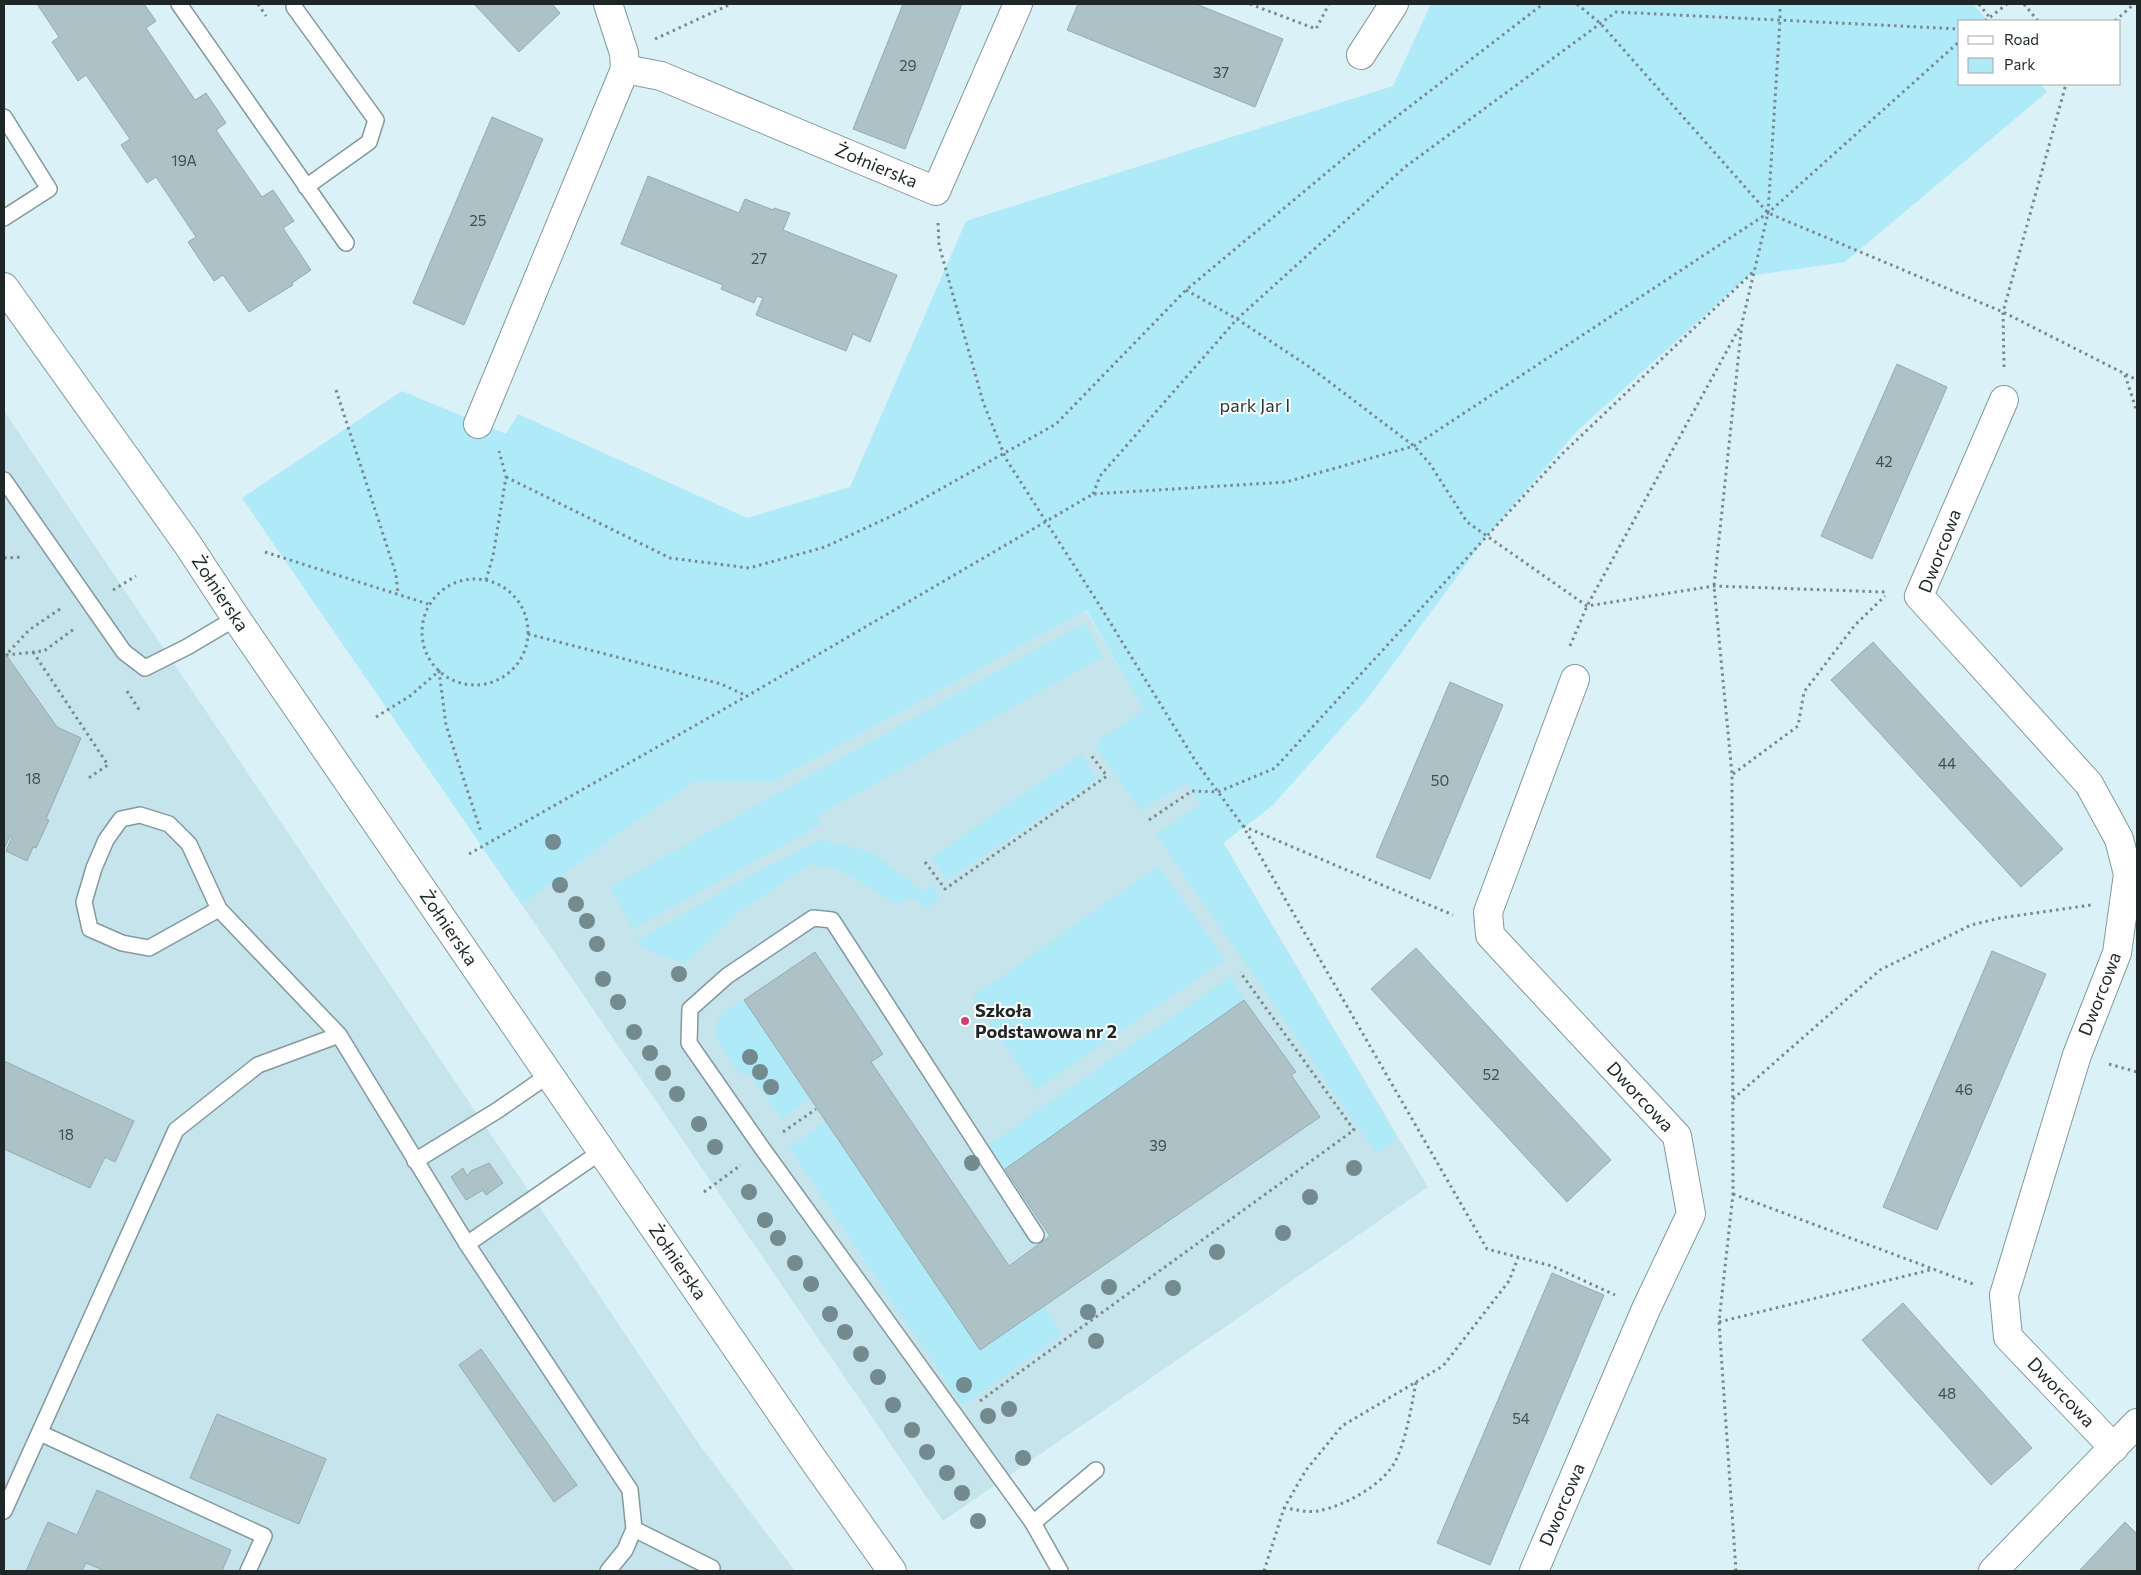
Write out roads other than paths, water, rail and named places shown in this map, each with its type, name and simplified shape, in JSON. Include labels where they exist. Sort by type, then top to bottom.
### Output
[{"type":"street","points":[[478,424],[624,61],[608,4]]},
{"type":"street","name":"Żołnierska","points":[[624,61],[936,190],[1018,4]]},
{"type":"street","points":[[1361,55],[1394,4]]},
{"type":"street","name":"Żołnierska","points":[[4,287],[186,542],[236,618],[812,1458],[892,1571]]},
{"type":"street","name":"Dworcowa","points":[[2004,400],[1918,596],[2089,784],[2119,839],[2128,874],[2117,953],[2077,1055],[2004,1296],[2008,1336],[2114,1448]]},
{"type":"street","name":"Dworcowa","points":[[1534,1571],[1646,1309],[1691,1214],[1677,1136],[1490,935],[1488,912],[1575,679]]},
{"type":"street","points":[[1993,1571],[2137,1423]]},
{"type":"lane","points":[[178,4],[346,243]]},
{"type":"lane","points":[[294,7],[376,120],[368,142],[306,187]]},
{"type":"lane","points":[[4,117],[50,189],[4,218]]},
{"type":"lane","points":[[4,480],[124,652],[145,668],[187,647],[236,618]]},
{"type":"lane","points":[[219,909],[149,948],[122,943],[90,929],[84,902],[94,868],[106,840],[121,819],[140,815],[169,824],[189,844],[219,909],[339,1035],[467,1244],[630,1490],[634,1528],[625,1550],[608,1571]]},
{"type":"lane","points":[[1036,1235],[832,920],[813,918],[727,976],[690,1008],[689,1043],[762,1148],[1033,1523],[1060,1571]]},
{"type":"lane","points":[[4,1511],[176,1130],[258,1065],[339,1035]]},
{"type":"lane","points":[[415,1161],[498,1110],[550,1074]]},
{"type":"lane","points":[[467,1244],[602,1151]]},
{"type":"lane","points":[[40,1433],[264,1536],[248,1571]]},
{"type":"lane","points":[[1033,1523],[1096,1470]]},
{"type":"lane","points":[[634,1528],[712,1568]]},
{"type":"place","name":"Szkoła Podstawowa nr 2","points":[[965,1021]]},
{"type":"park label","name":"park Jar I","points":[[1255,406]]}]
